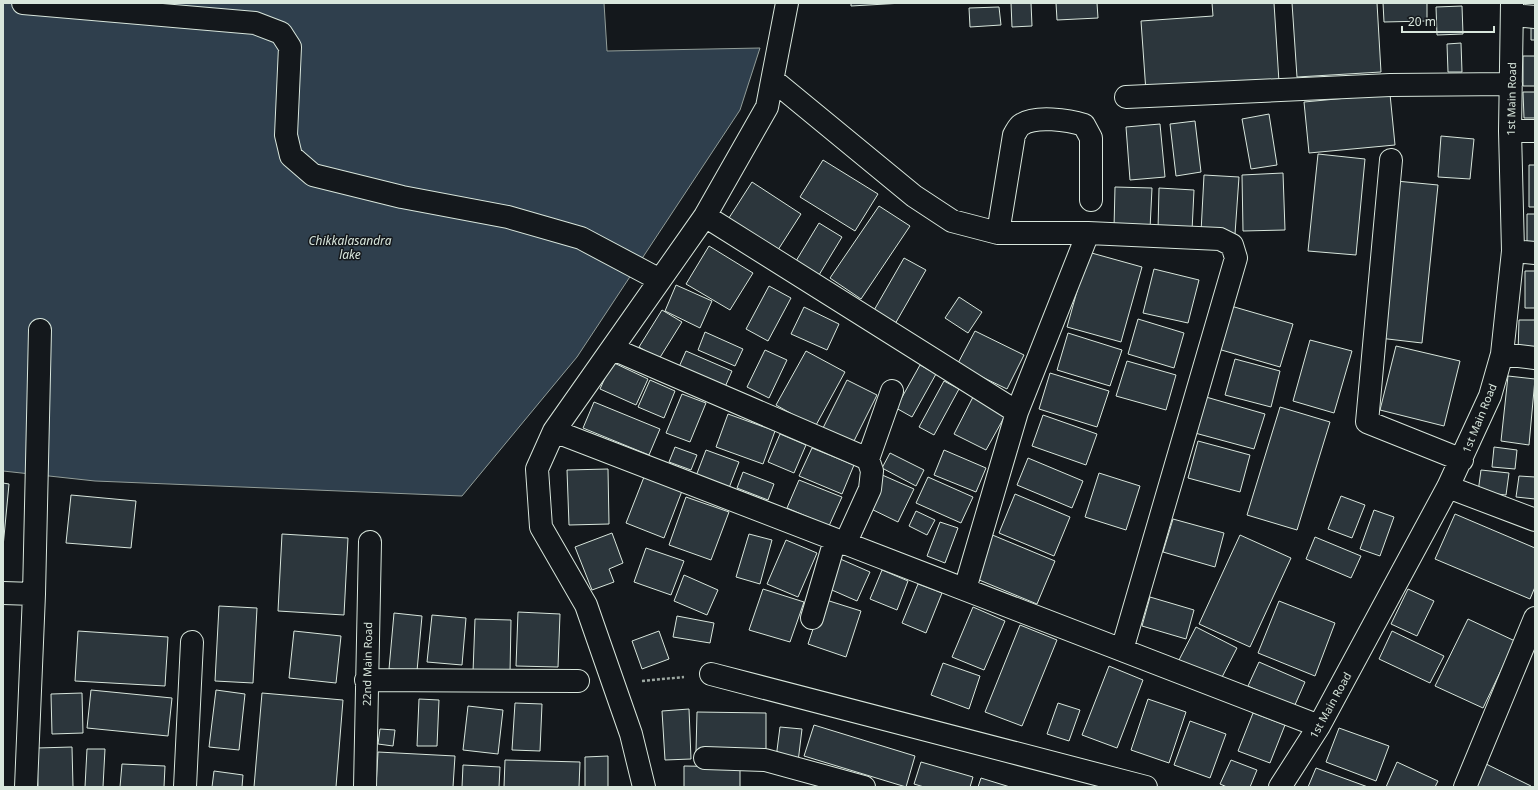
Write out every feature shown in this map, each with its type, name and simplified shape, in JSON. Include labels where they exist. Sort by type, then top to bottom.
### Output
[{"type":"street","points":[[23,3],[255,23],[281,33],[290,47],[286,135],[290,156],[313,175],[402,197],[508,217],[581,238],[660,280]]},
{"type":"street","points":[[644,787],[631,734],[586,605],[541,527],[537,469],[554,431],[705,216],[767,107],[787,3]]},
{"type":"street","points":[[1512,9],[1535,17]]},
{"type":"street","name":"1st Main Road","points":[[1280,787],[1319,726],[1448,487],[1462,460],[1490,396],[1502,354],[1513,251],[1510,131],[1512,9]]},
{"type":"street","points":[[773,80],[914,196],[952,221],[998,233],[1088,233],[1220,239],[1232,245],[1236,258],[1122,650]]},
{"type":"street","points":[[1126,97],[1390,85],[1511,84]]},
{"type":"street","points":[[998,233],[1014,135],[1020,125],[1029,122],[1067,120],[1084,125],[1091,138],[1091,200]]},
{"type":"street","points":[[1510,131],[1535,131]]},
{"type":"street","points":[[1390,160],[1367,422],[1462,460]]},
{"type":"street","points":[[705,216],[1017,412]]},
{"type":"street","points":[[965,589],[1017,412],[1088,233]]},
{"type":"street","points":[[1513,251],[1535,254]]},
{"type":"street","points":[[26,787],[34,594],[40,330]]},
{"type":"street","points":[[613,349],[868,460]]},
{"type":"street","points":[[1502,354],[1535,358]]},
{"type":"street","points":[[812,618],[840,542],[870,488],[872,471],[868,460],[892,390]]},
{"type":"street","points":[[554,431],[1319,726]]},
{"type":"street","points":[[1448,487],[1535,520]]},
{"type":"street","name":"22nd Main Road","points":[[365,787],[370,542]]},
{"type":"street","points":[[3,592],[34,594]]},
{"type":"street","points":[[1465,787],[1535,618]]},
{"type":"street","points":[[185,787],[192,642]]},
{"type":"street","points":[[711,674],[1146,787]]},
{"type":"street","points":[[366,680],[578,681]]},
{"type":"street","points":[[705,758],[765,760],[864,787]]},
{"type":"path","points":[[614,683],[711,674]]},
{"type":"water","name":"Chikkalasandra lake","points":[[3,3],[604,3],[607,51],[760,48],[740,110],[577,357],[462,496],[95,481],[3,471]]},
{"type":"building","points":[[851,3],[903,3],[851,6]]},
{"type":"building","points":[[1011,3],[1031,3],[1032,26],[1012,27]]},
{"type":"building","points":[[1056,3],[1097,3],[1098,18],[1057,20]]},
{"type":"building","points":[[1212,3],[1274,3],[1279,82],[1146,92],[1141,21],[1213,16]]},
{"type":"building","points":[[1292,3],[1377,3],[1381,72],[1297,77]]},
{"type":"building","points":[[1383,3],[1427,3],[1427,21],[1384,22]]},
{"type":"building","points":[[1462,6],[1463,34],[1437,35],[1436,7]]},
{"type":"building","points":[[999,7],[1001,25],[970,27],[969,8]]},
{"type":"building","points":[[1531,24],[1535,24],[1535,40],[1531,40]]},
{"type":"building","points":[[1461,43],[1462,72],[1448,72],[1447,44]]},
{"type":"building","points":[[1523,56],[1535,56],[1535,86],[1523,86]]},
{"type":"building","points":[[1523,92],[1535,92],[1535,118],[1524,118]]},
{"type":"building","points":[[1390,94],[1395,145],[1309,153],[1304,102]]},
{"type":"building","points":[[1269,114],[1277,165],[1251,169],[1242,119]]},
{"type":"building","points":[[1195,121],[1201,172],[1176,176],[1170,124]]},
{"type":"building","points":[[1160,124],[1165,177],[1130,180],[1126,127]]},
{"type":"building","points":[[1441,136],[1474,139],[1470,179],[1438,177]]},
{"type":"building","points":[[1318,154],[1365,159],[1356,255],[1308,251]]},
{"type":"building","points":[[823,160],[878,194],[855,231],[800,197]]},
{"type":"building","points":[[1529,165],[1535,165],[1535,207],[1529,207]]},
{"type":"building","points":[[1283,173],[1285,230],[1243,231],[1242,175]]},
{"type":"building","points":[[1204,175],[1239,177],[1235,234],[1201,232]]},
{"type":"building","points":[[1396,181],[1438,185],[1422,343],[1379,338]]},
{"type":"building","points":[[752,182],[801,214],[776,253],[727,221]]},
{"type":"building","points":[[1115,187],[1152,188],[1150,229],[1114,228]]},
{"type":"building","points":[[1159,188],[1194,190],[1192,231],[1158,230]]},
{"type":"building","points":[[879,206],[910,226],[861,299],[830,278]]},
{"type":"building","points":[[1527,214],[1535,214],[1535,242],[1527,242]]},
{"type":"building","points":[[819,223],[842,237],[819,275],[796,261]]},
{"type":"building","points":[[709,246],[753,273],[730,310],[686,284]]},
{"type":"building","points":[[1088,252],[1142,267],[1121,342],[1067,327]]},
{"type":"building","points":[[904,258],[926,270],[895,324],[873,312]]},
{"type":"building","points":[[1154,269],[1199,280],[1188,323],[1143,313]]},
{"type":"building","points":[[1525,271],[1535,271],[1535,308],[1525,308]]},
{"type":"building","points":[[676,285],[712,301],[700,328],[665,311]]},
{"type":"building","points":[[769,286],[791,298],[768,341],[746,329]]},
{"type":"building","points":[[959,297],[982,312],[968,333],[945,318]]},
{"type":"building","points":[[1231,306],[1293,324],[1280,367],[1218,349]]},
{"type":"building","points":[[804,307],[839,324],[827,350],[791,334]]},
{"type":"building","points":[[662,310],[682,322],[659,359],[639,347]]},
{"type":"building","points":[[1138,319],[1184,333],[1174,368],[1128,354]]},
{"type":"building","points":[[1519,320],[1535,320],[1535,353],[1518,353]]},
{"type":"building","points":[[975,331],[1024,355],[1007,389],[957,365]]},
{"type":"building","points":[[705,332],[743,349],[735,366],[698,350]]},
{"type":"building","points":[[1068,333],[1122,350],[1110,386],[1057,370]]},
{"type":"building","points":[[1310,340],[1352,351],[1334,413],[1293,401]]},
{"type":"building","points":[[1396,346],[1460,361],[1444,426],[1380,410]]},
{"type":"building","points":[[765,350],[787,360],[769,398],[747,387]]},
{"type":"building","points":[[686,351],[732,371],[725,387],[679,367]]},
{"type":"building","points":[[806,351],[845,372],[815,427],[776,405]]},
{"type":"building","points":[[1235,359],[1280,371],[1271,407],[1225,395]]},
{"type":"building","points":[[1127,361],[1176,375],[1166,410],[1116,396]]},
{"type":"building","points":[[612,362],[648,379],[636,405],[600,389]]},
{"type":"building","points":[[920,365],[936,374],[912,417],[896,408]]},
{"type":"building","points":[[1050,373],[1109,391],[1097,427],[1039,409]]},
{"type":"building","points":[[1508,376],[1535,379],[1529,445],[1501,441]]},
{"type":"building","points":[[650,380],[675,391],[664,418],[638,407]]},
{"type":"building","points":[[847,380],[877,395],[851,447],[821,432]]},
{"type":"building","points":[[944,381],[959,389],[934,435],[919,427]]},
{"type":"building","points":[[682,394],[706,403],[690,442],[666,433]]},
{"type":"building","points":[[973,397],[1006,414],[986,450],[954,434]]},
{"type":"building","points":[[1206,397],[1265,414],[1254,449],[1195,433]]},
{"type":"building","points":[[594,402],[660,429],[649,455],[583,428]]},
{"type":"building","points":[[1280,407],[1330,422],[1297,530],[1247,515]]},
{"type":"building","points":[[728,414],[775,431],[763,464],[716,447]]},
{"type":"building","points":[[1043,415],[1097,434],[1086,465],[1032,446]]},
{"type":"building","points":[[780,434],[806,445],[794,473],[768,462]]},
{"type":"building","points":[[1198,441],[1250,455],[1240,492],[1188,478]]},
{"type":"building","points":[[675,447],[697,455],[691,470],[669,462]]},
{"type":"building","points":[[1494,447],[1517,450],[1515,469],[1492,467]]},
{"type":"building","points":[[812,448],[854,465],[842,494],[799,476]]},
{"type":"building","points":[[706,450],[739,462],[729,488],[696,476]]},
{"type":"building","points":[[944,450],[986,468],[976,492],[934,475]]},
{"type":"building","points":[[890,453],[924,470],[916,486],[882,468]]},
{"type":"building","points":[[1028,458],[1083,481],[1072,508],[1017,485]]},
{"type":"building","points":[[608,469],[609,524],[569,525],[567,470]]},
{"type":"building","points":[[1481,470],[1509,473],[1506,495],[1478,492]]},
{"type":"building","points":[[743,472],[774,484],[768,500],[737,488]]},
{"type":"building","points":[[1099,473],[1140,486],[1126,530],[1085,517]]},
{"type":"building","points":[[880,474],[914,489],[898,522],[865,506]]},
{"type":"building","points":[[1519,476],[1535,477],[1535,499],[1516,497]]},
{"type":"building","points":[[644,477],[682,491],[664,538],[626,523]]},
{"type":"building","points":[[928,477],[973,497],[961,523],[916,503]]},
{"type":"building","points":[[799,480],[842,497],[829,526],[787,508]]},
{"type":"building","points":[[3,483],[9,484],[3,547]]},
{"type":"building","points":[[1015,494],[1070,517],[1054,556],[999,533]]},
{"type":"building","points":[[71,495],[136,501],[131,548],[66,543]]},
{"type":"building","points":[[1341,496],[1365,505],[1352,538],[1328,529]]},
{"type":"building","points":[[686,497],[729,512],[711,560],[669,545]]},
{"type":"building","points":[[1374,510],[1394,517],[1380,556],[1360,549]]},
{"type":"building","points":[[916,511],[935,520],[927,535],[909,526]]},
{"type":"building","points":[[1455,514],[1535,548],[1535,587],[1530,599],[1435,559]]},
{"type":"building","points":[[1173,519],[1224,533],[1215,567],[1163,552]]},
{"type":"building","points":[[940,522],[958,528],[945,563],[927,556]]},
{"type":"building","points":[[612,533],[623,563],[609,569],[614,582],[592,590],[575,547]]},
{"type":"building","points":[[282,534],[348,538],[344,615],[278,611]]},
{"type":"building","points":[[749,534],[772,540],[760,584],[736,577]]},
{"type":"building","points":[[990,534],[1055,561],[1037,604],[972,577]]},
{"type":"building","points":[[1240,535],[1291,558],[1250,647],[1199,624]]},
{"type":"building","points":[[1315,537],[1361,556],[1351,578],[1306,559]]},
{"type":"building","points":[[786,540],[817,553],[798,597],[767,584]]},
{"type":"building","points":[[646,548],[684,561],[671,595],[634,582]]},
{"type":"building","points":[[838,558],[870,572],[857,601],[825,587]]},
{"type":"building","points":[[882,570],[908,581],[897,610],[870,599]]},
{"type":"building","points":[[684,575],[718,590],[707,615],[674,601]]},
{"type":"building","points":[[918,584],[942,593],[926,633],[902,623]]},
{"type":"building","points":[[763,589],[804,602],[790,642],[749,630]]},
{"type":"building","points":[[1408,589],[1434,601],[1417,636],[1391,624]]},
{"type":"building","points":[[1150,597],[1194,610],[1186,639],[1142,626]]},
{"type":"building","points":[[823,599],[861,611],[846,657],[808,644]]},
{"type":"building","points":[[1279,601],[1335,623],[1315,676],[1258,653]]},
{"type":"building","points":[[219,606],[257,608],[253,683],[215,681]]},
{"type":"building","points":[[973,607],[1005,621],[984,670],[952,657]]},
{"type":"building","points":[[518,612],[560,614],[558,667],[516,666]]},
{"type":"building","points":[[394,613],[422,616],[417,671],[389,669]]},
{"type":"building","points":[[432,615],[466,618],[462,665],[427,662]]},
{"type":"building","points":[[677,616],[714,623],[710,643],[673,637]]},
{"type":"building","points":[[475,619],[511,620],[510,674],[473,672]]},
{"type":"building","points":[[1468,619],[1515,641],[1483,708],[1435,686]]},
{"type":"building","points":[[1020,625],[1057,640],[1022,726],[985,712]]},
{"type":"building","points":[[1196,627],[1237,648],[1220,681],[1179,660]]},
{"type":"building","points":[[78,631],[168,637],[165,686],[75,681]]},
{"type":"building","points":[[294,631],[341,636],[336,683],[289,678]]},
{"type":"building","points":[[659,631],[669,659],[642,669],[632,641]]},
{"type":"building","points":[[1392,631],[1444,656],[1430,683],[1379,659]]},
{"type":"building","points":[[1259,662],[1305,682],[1294,707],[1248,686]]},
{"type":"building","points":[[943,663],[980,676],[969,709],[931,695]]},
{"type":"building","points":[[1109,666],[1143,680],[1117,748],[1082,735]]},
{"type":"building","points":[[91,690],[172,698],[168,736],[87,728]]},
{"type":"building","points":[[216,690],[245,694],[239,750],[209,747]]},
{"type":"building","points":[[82,693],[83,733],[52,734],[51,694]]},
{"type":"building","points":[[262,693],[343,700],[336,787],[254,787]]},
{"type":"building","points":[[419,699],[439,700],[437,746],[417,746]]},
{"type":"building","points":[[1148,699],[1186,712],[1169,763],[1131,750]]},
{"type":"building","points":[[515,703],[542,704],[540,751],[512,750]]},
{"type":"building","points":[[1058,703],[1080,710],[1069,741],[1047,734]]},
{"type":"building","points":[[468,706],[503,710],[498,754],[463,750]]},
{"type":"building","points":[[689,709],[691,759],[665,760],[662,711]]},
{"type":"building","points":[[697,712],[766,713],[766,752],[696,751]]},
{"type":"building","points":[[1253,713],[1285,725],[1270,763],[1238,751]]},
{"type":"building","points":[[1190,721],[1226,734],[1210,778],[1174,765]]},
{"type":"building","points":[[814,725],[915,756],[906,787],[804,756]]},
{"type":"building","points":[[780,727],[802,729],[798,762],[776,758]]},
{"type":"building","points":[[1339,728],[1389,746],[1376,781],[1326,762]]},
{"type":"building","points":[[380,729],[395,730],[393,746],[378,744]]},
{"type":"building","points":[[72,747],[73,787],[38,787],[37,748]]},
{"type":"building","points":[[87,749],[105,749],[103,787],[85,787]]},
{"type":"building","points":[[378,752],[455,756],[453,787],[376,787]]},
{"type":"building","points":[[608,756],[608,787],[585,787],[585,757]]},
{"type":"building","points":[[505,760],[580,762],[579,787],[504,787]]},
{"type":"building","points":[[1231,760],[1257,770],[1250,787],[1227,787],[1220,784]]},
{"type":"building","points":[[1480,761],[1531,786],[1468,787]]},
{"type":"building","points":[[921,762],[973,777],[970,787],[924,787],[914,784]]},
{"type":"building","points":[[1397,762],[1438,781],[1435,787],[1386,787]]},
{"type":"building","points":[[122,764],[165,766],[164,787],[120,787]]},
{"type":"building","points":[[463,765],[500,767],[499,787],[462,787]]},
{"type":"building","points":[[684,766],[740,767],[740,787],[684,787]]},
{"type":"building","points":[[1316,768],[1368,787],[1308,787]]},
{"type":"building","points":[[214,771],[243,775],[242,787],[212,787]]},
{"type":"building","points":[[981,778],[1010,787],[978,787]]}]
